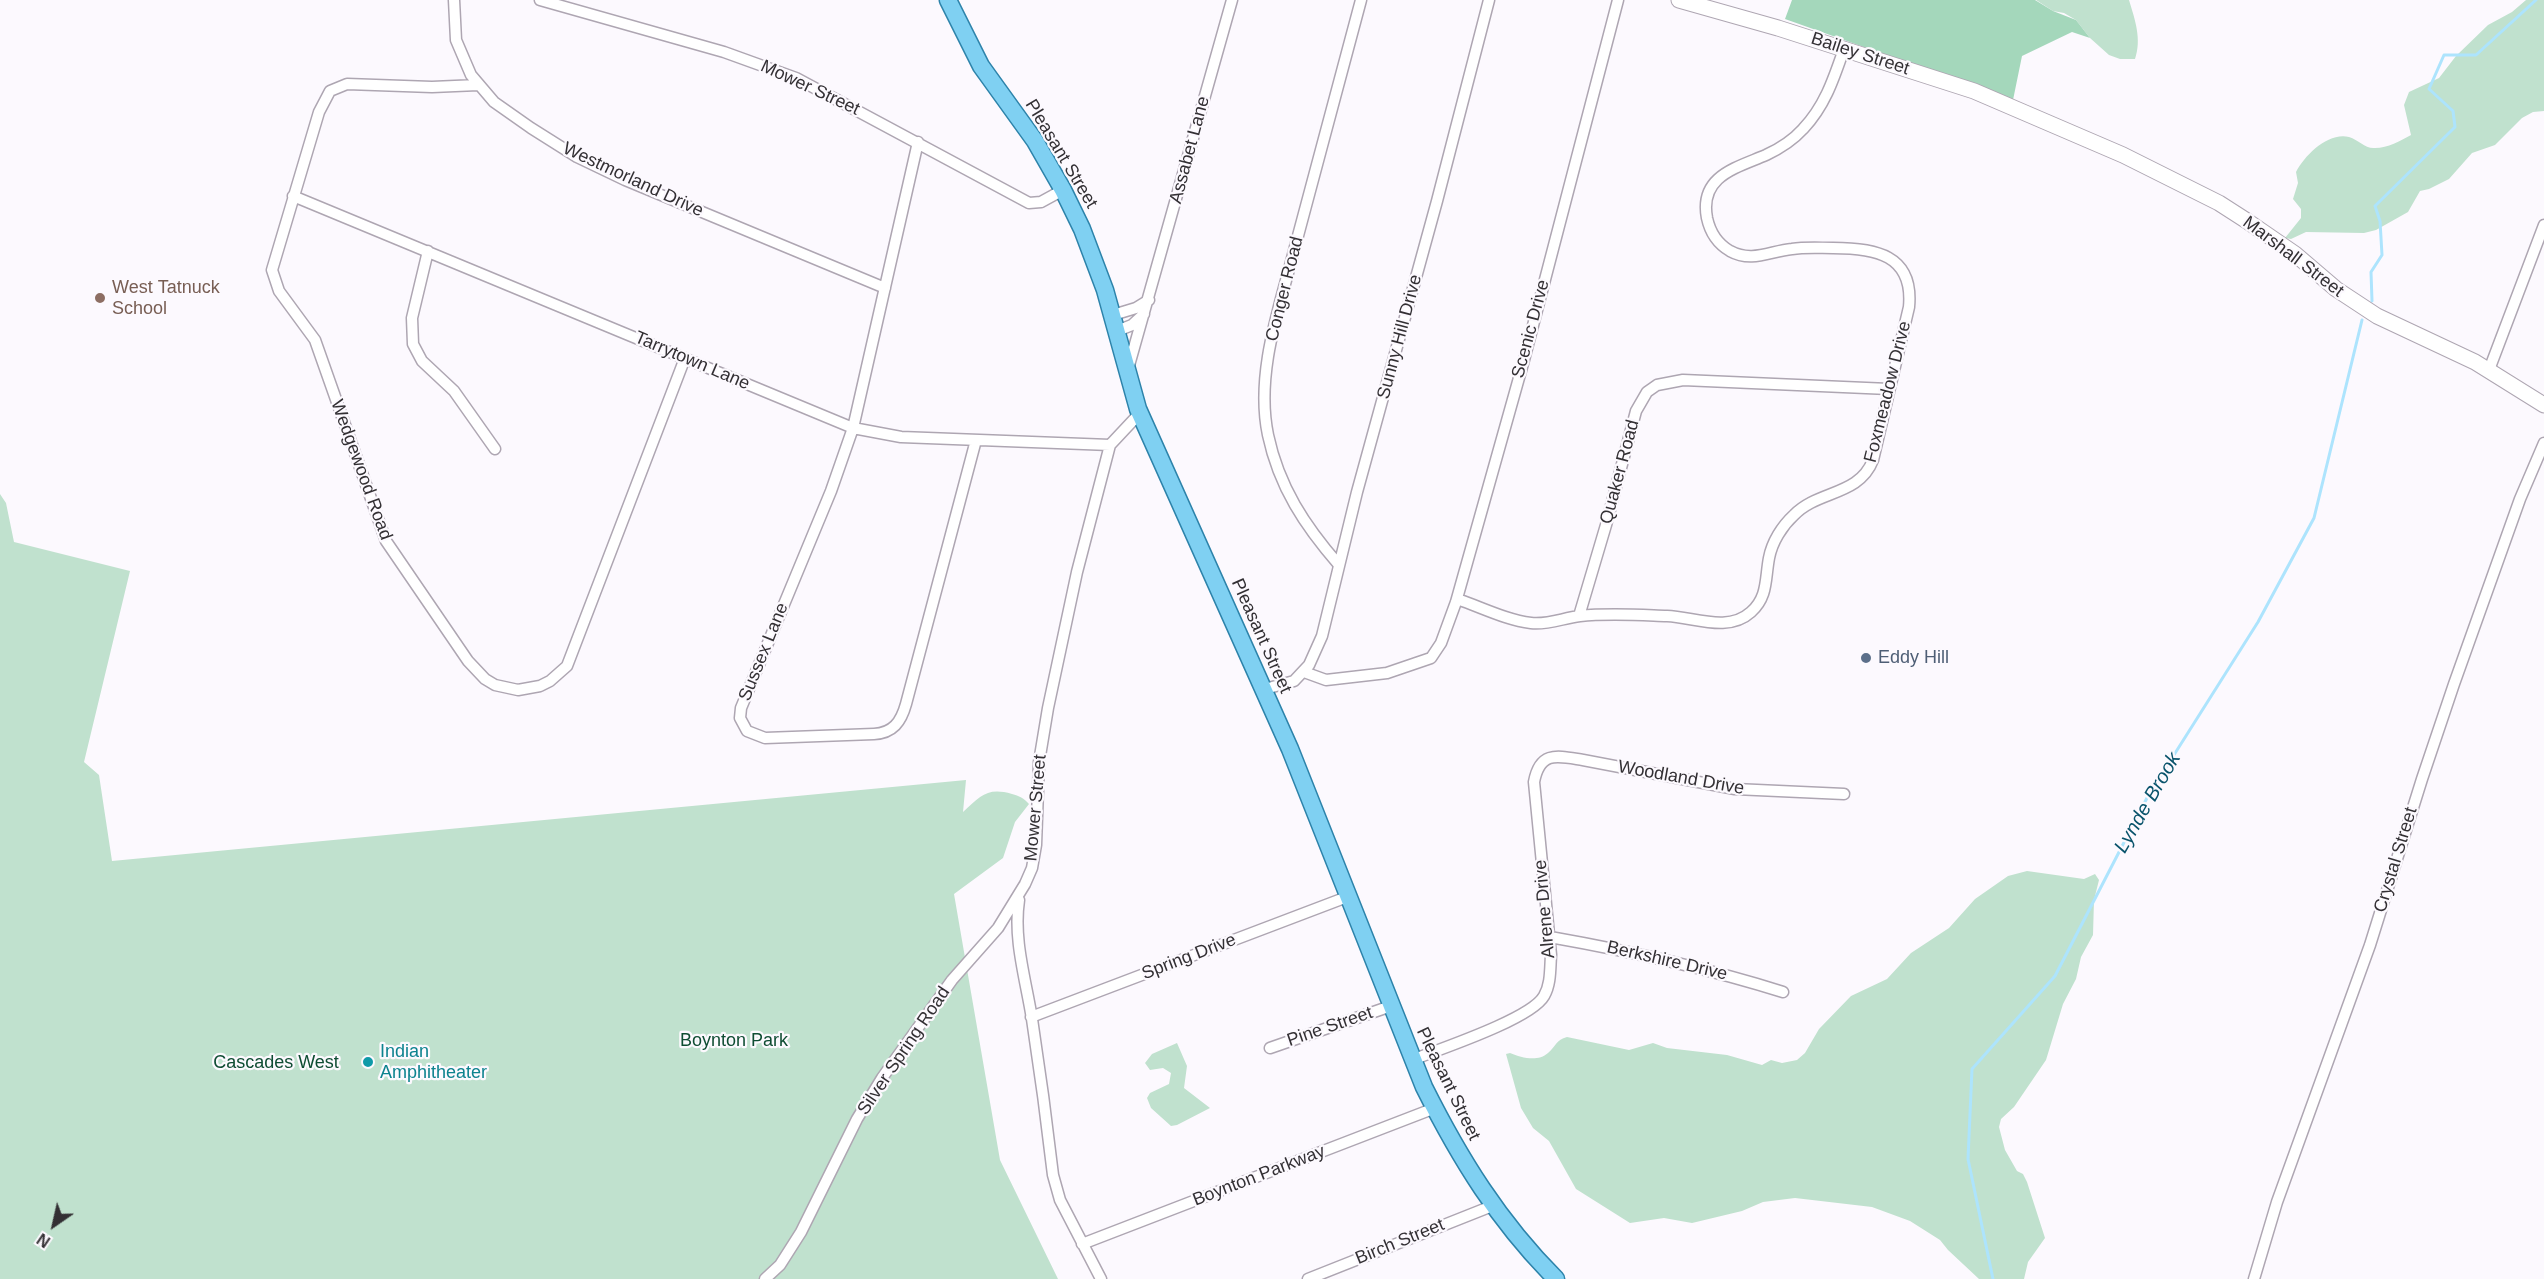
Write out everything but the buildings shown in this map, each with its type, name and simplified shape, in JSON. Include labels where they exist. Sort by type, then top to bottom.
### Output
[{"type":"main road","name":"Pleasant Street","points":[[948,0],[981,66],[1035,141],[1084,233],[1115,323],[1140,413],[1265,689],[1412,1060],[1435,1108],[1492,1206],[1556,1279]]},
{"type":"street","name":"Westmorland Drive","points":[[454,0],[456,40],[465,64],[478,85],[512,115],[586,161],[625,180],[885,288]]},
{"type":"street","name":"Mower Street","points":[[540,0],[724,52],[782,72],[824,91],[1029,202],[1041,202],[1063,190]]},
{"type":"street","name":"Assabet Lane","points":[[1127,372],[1232,0]]},
{"type":"street","name":"Conger Road","points":[[1339,565],[1315,538],[1287,494],[1268,434],[1265,403],[1266,372],[1280,305],[1361,0]]},
{"type":"street","name":"Sunny Hill Drive","points":[[1304,672],[1322,636],[1357,492],[1456,131],[1489,0]]},
{"type":"street","name":"Scenic Drive","points":[[1304,672],[1326,680],[1377,674],[1422,662],[1434,654],[1441,643],[1457,599],[1524,360],[1618,0]]},
{"type":"street","name":"Bailey Street","points":[[1679,0],[1844,49],[1974,91],[2037,117]]},
{"type":"street","name":"Foxmeadow Drive","points":[[1457,599],[1533,623],[1555,622],[1579,616],[1672,616],[1722,623],[1733,621],[1748,614],[1764,595],[1771,551],[1785,524],[1810,502],[1853,486],[1867,472],[1873,460],[1910,300],[1908,285],[1896,265],[1878,251],[1863,248],[1790,249],[1760,257],[1744,256],[1730,251],[1718,241],[1710,227],[1706,212],[1711,189],[1726,171],[1775,151],[1793,139],[1810,122],[1828,93],[1844,49]]},
{"type":"street","name":"Wedgewood Road","points":[[478,85],[432,87],[354,84],[335,88],[321,106],[273,262],[272,275],[276,287],[315,340],[386,541],[468,661],[477,672],[495,685],[518,690],[540,686],[550,681],[567,666],[685,357]]},
{"type":"street","name":"Marshall Street","points":[[2037,117],[2123,155],[2219,203],[2276,241],[2336,289],[2364,308],[2399,328],[2444,347],[2489,370],[2544,405]]},
{"type":"street","name":"Sussex Lane","points":[[918,142],[853,428],[831,490],[741,708],[743,725],[747,731],[758,737],[880,734],[891,730],[900,721],[976,440]]},
{"type":"street","name":"Tarrytown Lane","points":[[293,196],[853,428],[901,437],[1110,445]]},
{"type":"street","points":[[2489,370],[2544,225]]},
{"type":"street","points":[[428,251],[412,318],[413,344],[422,361],[454,391],[495,449]]},
{"type":"street","points":[[1115,323],[1149,300]]},
{"type":"street","points":[[1115,323],[1136,323],[1145,312]]},
{"type":"street","name":"Quaker Road","points":[[1579,616],[1636,411],[1640,402],[1652,389],[1668,381],[1683,380],[1889,389]]},
{"type":"street","name":"Mower Street","points":[[1101,1279],[1060,1200],[1053,1175],[1019,945],[1017,916],[1020,894],[1032,868],[1035,855],[1039,762],[1077,572],[1110,445],[1140,413]]},
{"type":"street","name":"Crystal Street","points":[[2254,1279],[2277,1202],[2370,945],[2418,789],[2454,684],[2520,499],[2544,443]]},
{"type":"street","points":[[1265,689],[1294,681],[1304,672]]},
{"type":"street","name":"Woodland Drive","points":[[1534,782],[1542,761],[1552,756],[1559,756],[1734,789],[1844,794]]},
{"type":"street","name":"Alrene Drive","points":[[1412,1060],[1497,1025],[1537,1005],[1545,994],[1549,980],[1550,937],[1534,782]]},
{"type":"street","name":"Silver Spring Road","points":[[765,1279],[780,1265],[801,1232],[857,1119],[898,1054],[952,980],[998,928],[1020,894]]},
{"type":"street","name":"Spring Drive","points":[[1031,1017],[1347,897]]},
{"type":"street","name":"Berkshire Drive","points":[[1550,937],[1614,948],[1726,974],[1783,992]]},
{"type":"street","name":"Pine Street","points":[[1270,1048],[1390,1006]]},
{"type":"street","name":"Boynton Parkway","points":[[1082,1244],[1435,1108]]},
{"type":"street","name":"Birch Street","points":[[1308,1279],[1492,1206]]},
{"type":"green space","points":[[1792,0],[2035,0],[2053,11],[2076,20],[2090,38],[2072,32],[2022,56],[2013,100],[1785,19]]},
{"type":"green space","points":[[2036,0],[2129,0],[2138,37],[2135,59],[2120,59],[2109,55],[2090,38],[2076,20],[2064,13],[2053,11]]},
{"type":"green space","points":[[2526,0],[2544,0],[2544,111],[2533,112],[2522,118],[2495,145],[2472,153],[2449,179],[2420,191],[2408,212],[2376,230],[2364,233],[2306,232],[2291,239],[2285,238],[2301,218],[2301,209],[2293,199],[2298,183],[2296,172],[2311,152],[2325,141],[2341,136],[2353,138],[2368,147],[2380,148],[2411,135],[2404,105],[2409,92],[2439,78],[2456,56],[2488,25],[2512,12]]},
{"type":"green space","points":[[0,494],[6,503],[14,542],[130,571],[84,762],[99,775],[112,861],[966,780],[963,812],[980,797],[990,792],[1003,792],[1023,799],[1029,804],[1015,822],[1003,858],[954,894],[1000,1160],[1058,1279],[0,1279]]},
{"type":"green space","points":[[2027,871],[2084,879],[2095,874],[2099,880],[2094,900],[2093,935],[2081,957],[2076,979],[2063,1004],[2046,1060],[2014,1107],[2001,1119],[1999,1127],[2005,1150],[2017,1171],[2023,1174],[2027,1182],[2045,1238],[2028,1262],[2024,1279],[1979,1279],[1940,1240],[1910,1221],[1872,1207],[1795,1198],[1763,1202],[1742,1211],[1692,1223],[1664,1218],[1630,1223],[1576,1189],[1549,1141],[1533,1128],[1521,1108],[1506,1054],[1540,1058],[1567,1037],[1629,1050],[1653,1043],[1667,1048],[1727,1055],[1762,1065],[1771,1060],[1782,1063],[1797,1060],[1805,1053],[1819,1029],[1851,996],[1887,979],[1911,953],[1949,928],[1975,899],[2008,876]]},
{"type":"green space","points":[[1177,1043],[1187,1066],[1184,1088],[1210,1108],[1171,1126],[1151,1108],[1147,1098],[1150,1093],[1169,1084],[1171,1073],[1163,1068],[1150,1070],[1145,1063],[1152,1054]]},
{"type":"waterway","name":"Lynde Brook","points":[[2372,301],[2371,272],[2382,255],[2380,221],[2375,206],[2455,127],[2453,111],[2429,89],[2444,55],[2476,55],[2536,0]]},
{"type":"waterway","name":"Lynde Brook","points":[[1993,1279],[1968,1159],[1972,1069],[2055,976],[2148,796],[2258,622],[2314,518],[2362,320]]},
{"type":"place","name":"West Tatnuck School","points":[[100,298]]},
{"type":"place","name":"Eddy Hill","points":[[1866,658]]},
{"type":"place","name":"Indian Amphitheater","points":[[368,1062]]},
{"type":"park label","name":"Boynton Park","points":[[734,1041]]},
{"type":"park label","name":"Cascades West","points":[[276,1063]]}]
